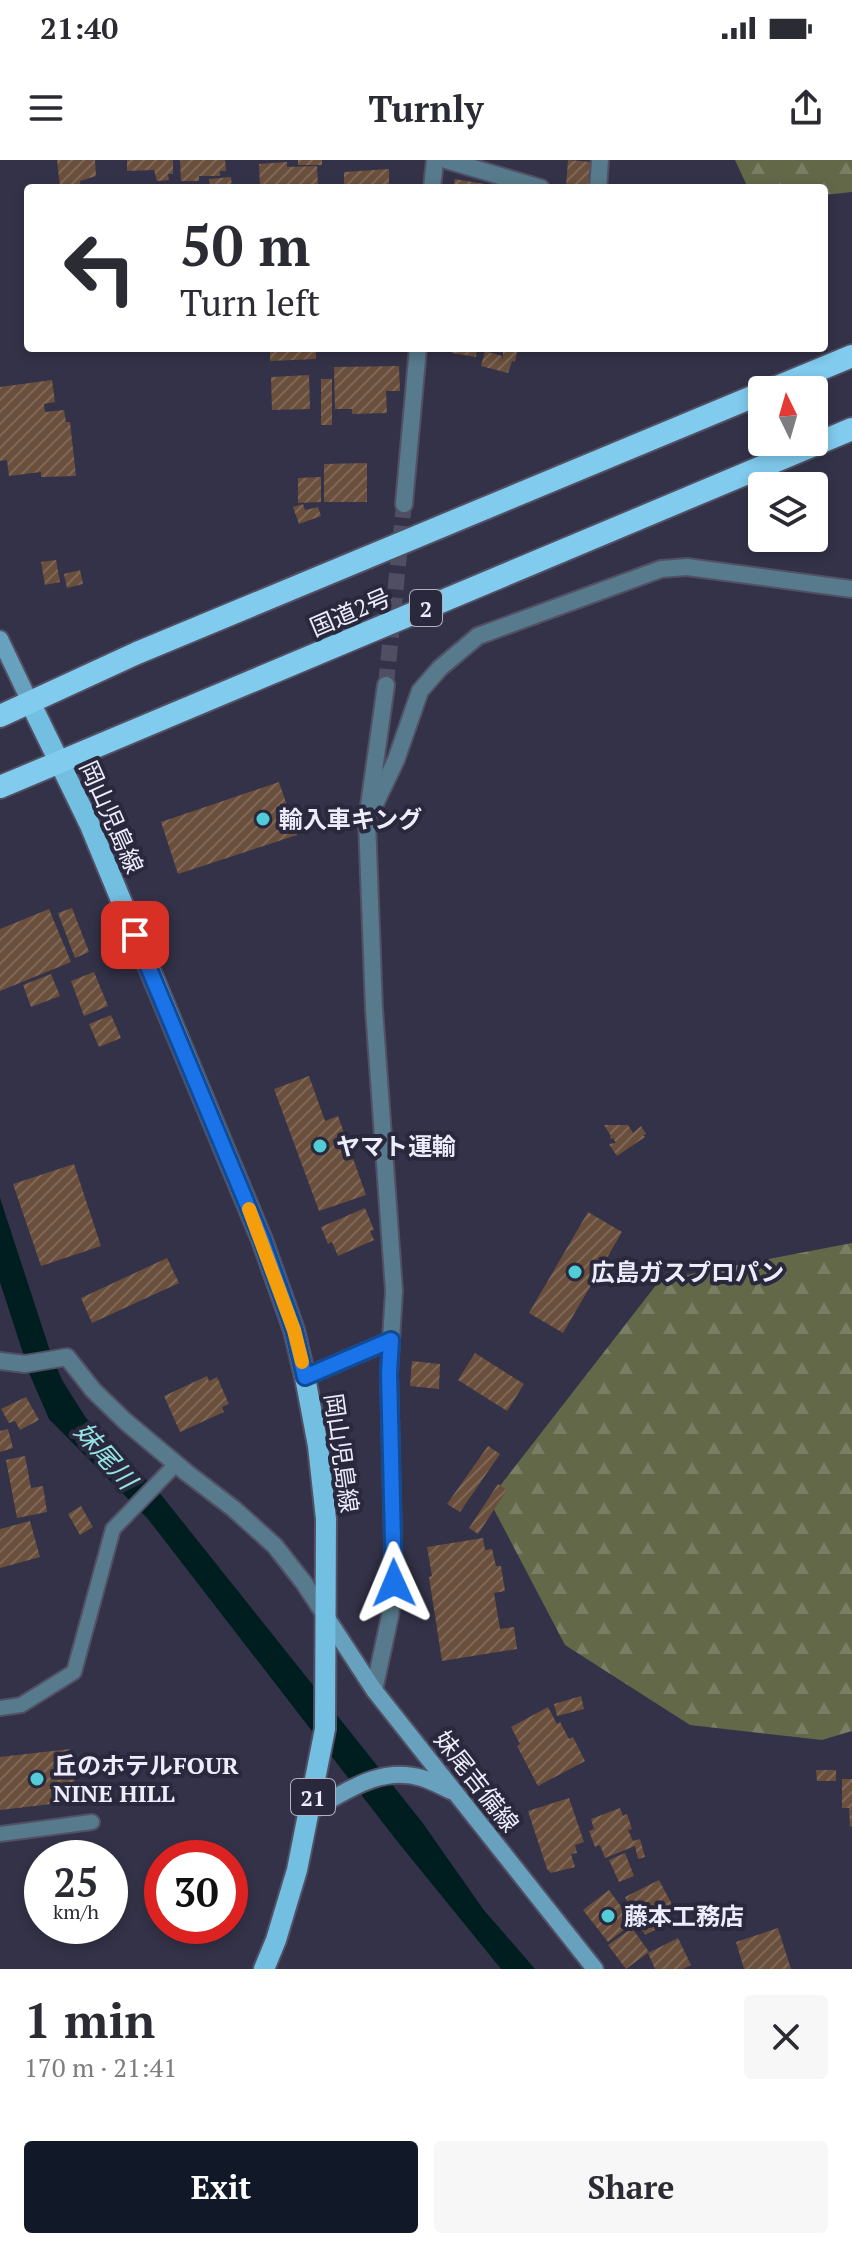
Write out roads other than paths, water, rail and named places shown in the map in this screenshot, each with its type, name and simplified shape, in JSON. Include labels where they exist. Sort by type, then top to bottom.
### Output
[{"type":"highway","points":[[804,376],[852,356]]},
{"type":"highway","name":"国道2号","points":[[0,716],[137,653],[748,399]]},
{"type":"highway","name":"国道2号","points":[[0,787],[852,429]]},
{"type":"main road","points":[[0,639],[30,702]]},
{"type":"main road","name":"岡山児島線","points":[[30,702],[89,823],[262,1240],[294,1330],[318,1446],[326,1519],[325,1729],[311,1811],[293,1884],[264,1969]]},
{"type":"main road","name":"妹尾吉備線","points":[[327,1618],[374,1690],[595,1969]]},
{"type":"main road","points":[[311,1811],[361,1782],[380,1776],[421,1777],[457,1793]]},
{"type":"street","points":[[432,184],[435,160]]},
{"type":"street","points":[[446,160],[527,184]]},
{"type":"street","points":[[598,184],[600,160]]},
{"type":"street","points":[[404,504],[418,352]]},
{"type":"street","points":[[367,820],[396,760],[420,691],[440,668],[478,636],[661,569],[687,567],[852,589]]},
{"type":"street","points":[[374,1690],[394,1583],[389,1373],[394,1291],[374,1009],[367,820],[386,685]]},
{"type":"street","points":[[305,1377],[391,1340]]},
{"type":"street","points":[[0,1361],[25,1364],[67,1357],[93,1390],[170,1469],[234,1509],[275,1546],[327,1618]]},
{"type":"lane","points":[[0,1708],[21,1705],[74,1672],[113,1529],[170,1469]]},
{"type":"lane","points":[[0,1834],[92,1822]]},
{"type":"water","name":"妹尾川","points":[[0,1198],[49,1348],[62,1380],[86,1418],[162,1496],[422,1822],[483,1909],[535,1969],[501,1969],[397,1841],[148,1519],[49,1419],[30,1375],[0,1282]]},
{"type":"tunnel","points":[[386,685],[404,504]]},
{"type":"place","name":"輸入車キング","points":[[263,819]]},
{"type":"place","name":"ヤマト運輸","points":[[320,1146]]},
{"type":"place","name":"広島ガスプロパン","points":[[575,1272]]},
{"type":"place","name":"丘のホテルFOUR NINE HILL","points":[[37,1779]]},
{"type":"place","name":"藤本工務店","points":[[608,1916]]}]
